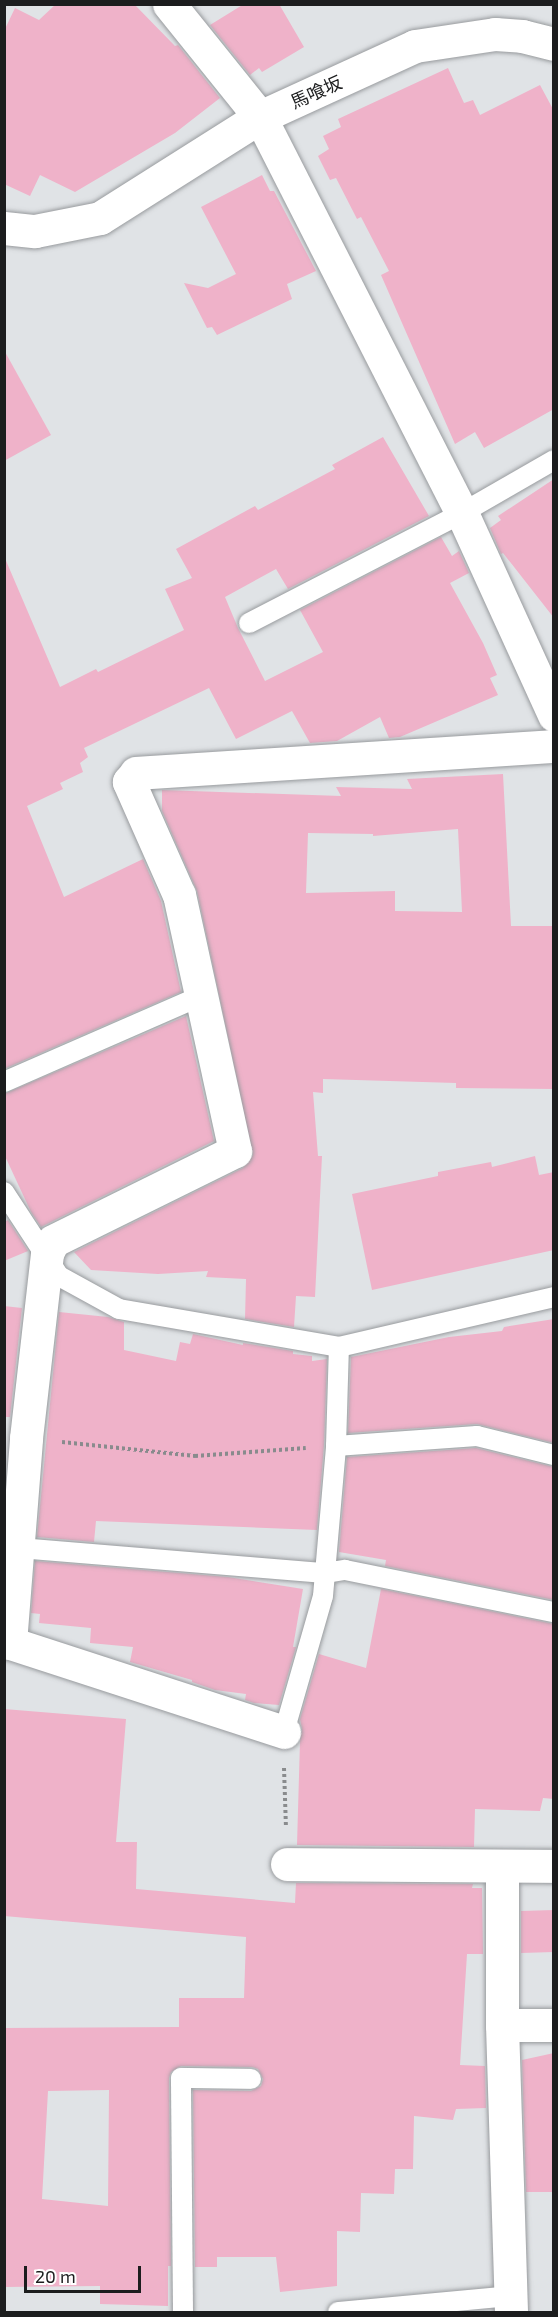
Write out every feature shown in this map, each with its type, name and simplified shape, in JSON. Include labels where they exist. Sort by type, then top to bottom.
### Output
[{"type":"street","points":[[169,4],[260,117],[462,513],[554,715]]},
{"type":"street","name":"馬喰坂","points":[[4,228],[35,231],[100,218],[260,117],[415,46],[495,33],[522,36],[554,44]]},
{"type":"street","points":[[284,1732],[10,1643],[11,1547],[26,1438],[46,1253],[53,1241],[235,1151],[179,896],[129,782],[136,773],[554,746]]},
{"type":"street","points":[[287,1864],[554,1866]]},
{"type":"street","points":[[502,1867],[502,2025],[511,2304]]},
{"type":"street","points":[[502,2025],[554,2025]]},
{"type":"lane","points":[[249,623],[462,513],[554,460]]},
{"type":"lane","points":[[4,1082],[201,996]]},
{"type":"lane","points":[[4,1192],[59,1276],[119,1309],[339,1347],[554,1297]]},
{"type":"lane","points":[[284,1732],[323,1596],[336,1446],[339,1347]]},
{"type":"lane","points":[[336,1446],[477,1436],[554,1455]]},
{"type":"lane","points":[[11,1547],[325,1573],[345,1570],[554,1612]]},
{"type":"lane","points":[[183,2313],[181,2078],[251,2079]]},
{"type":"lane","points":[[338,2313],[511,2304]]},
{"type":"path","points":[[26,1438],[195,1456],[336,1446]]},
{"type":"path","points":[[284,1732],[287,1864]]},
{"type":"building","points":[[56,4],[134,4],[175,46],[178,45],[220,98],[175,133],[75,192],[40,175],[30,196],[4,184],[4,31],[15,8],[39,20]]},
{"type":"building","points":[[244,4],[279,4],[304,47],[262,72],[259,68],[250,75],[210,25]]},
{"type":"building","points":[[448,68],[464,103],[473,100],[480,115],[540,85],[554,111],[554,409],[484,448],[475,432],[455,444],[381,275],[389,271],[361,217],[357,219],[336,178],[330,180],[318,156],[329,149],[323,136],[341,127],[338,119]]},
{"type":"building","points":[[262,175],[270,191],[274,191],[316,271],[287,284],[292,299],[217,335],[212,327],[207,328],[184,283],[208,288],[236,274],[201,207]]},
{"type":"building","points":[[4,350],[51,435],[4,461]]},
{"type":"building","points":[[383,437],[429,516],[288,589],[276,569],[225,597],[238,628],[265,681],[323,652],[300,610],[441,537],[452,556],[459,551],[469,573],[450,583],[483,643],[497,675],[490,678],[498,695],[400,737],[389,738],[380,717],[337,741],[310,743],[292,711],[236,739],[209,688],[84,748],[88,757],[80,763],[83,772],[60,783],[63,789],[27,806],[64,897],[143,859],[161,901],[181,992],[4,1069],[4,556],[60,687],[96,669],[98,672],[184,630],[165,589],[192,578],[176,549],[255,506],[258,510],[335,469],[332,465]]},
{"type":"building","points":[[554,479],[554,618],[503,553],[501,554],[490,528],[501,520],[498,516]]},
{"type":"building","points":[[503,774],[511,926],[554,926],[554,1089],[456,1088],[456,1083],[323,1079],[323,1093],[313,1092],[318,1156],[322,1156],[315,1297],[296,1296],[294,1327],[245,1319],[246,1279],[206,1277],[208,1271],[158,1274],[91,1270],[74,1252],[243,1168],[253,1155],[197,891],[162,811],[162,790],[341,796],[336,787],[412,789],[407,779]],"holes":[[[458,829],[462,912],[395,911],[395,891],[306,893],[308,833],[373,834],[373,836]]]},
{"type":"building","points":[[186,1016],[214,1141],[41,1227],[31,1212],[4,1154],[4,1094]]},
{"type":"building","points":[[535,1156],[539,1175],[554,1172],[554,1250],[372,1290],[352,1194],[438,1176],[438,1172],[491,1162],[492,1167]]},
{"type":"building","points":[[8,1220],[28,1251],[4,1261],[4,1222]]},
{"type":"building","points":[[4,1306],[22,1308],[10,1417],[4,1417]]},
{"type":"building","points":[[59,1312],[108,1317],[124,1322],[124,1350],[176,1361],[180,1342],[190,1344],[193,1334],[243,1345],[243,1343],[293,1351],[293,1354],[312,1356],[312,1361],[327,1359],[324,1445],[317,1530],[96,1521],[94,1542],[37,1537]]},
{"type":"building","points":[[554,1319],[554,1443],[477,1424],[348,1433],[351,1357],[449,1337],[502,1331],[504,1327]]},
{"type":"building","points":[[476,1448],[554,1467],[554,1600],[385,1566],[386,1560],[339,1552],[347,1457]]},
{"type":"building","points":[[35,1561],[228,1577],[303,1589],[293,1647],[296,1647],[279,1705],[254,1703],[245,1700],[246,1694],[215,1690],[192,1682],[192,1680],[130,1662],[133,1647],[90,1643],[91,1628],[39,1623],[40,1614],[31,1613]]},
{"type":"building","points":[[381,1589],[554,1624],[554,1799],[543,1798],[540,1811],[475,1809],[474,1847],[297,1845],[302,1729],[300,1719],[319,1654],[366,1668]]},
{"type":"building","points":[[4,1709],[126,1719],[116,1842],[137,1842],[136,1889],[295,1903],[296,1883],[473,1884],[472,1888],[482,1888],[483,1954],[467,1954],[460,2065],[485,2066],[486,2108],[456,2109],[453,2120],[414,2116],[413,2169],[395,2169],[394,2194],[361,2193],[360,2232],[337,2231],[337,2286],[280,2292],[276,2257],[217,2257],[217,2267],[195,2267],[193,2090],[251,2091],[261,2086],[263,2079],[258,2069],[252,2067],[181,2066],[171,2072],[169,2078],[171,2266],[168,2266],[168,2306],[100,2304],[100,2286],[4,2287],[4,2028],[179,2027],[179,1998],[244,1998],[246,1937],[4,1916]],"holes":[[[109,2090],[108,2206],[42,2199],[48,2091]]]},
{"type":"building","points":[[554,1910],[554,1952],[521,1953],[521,1911]]},
{"type":"building","points":[[554,2053],[554,2192],[526,2192],[522,2060]]}]
